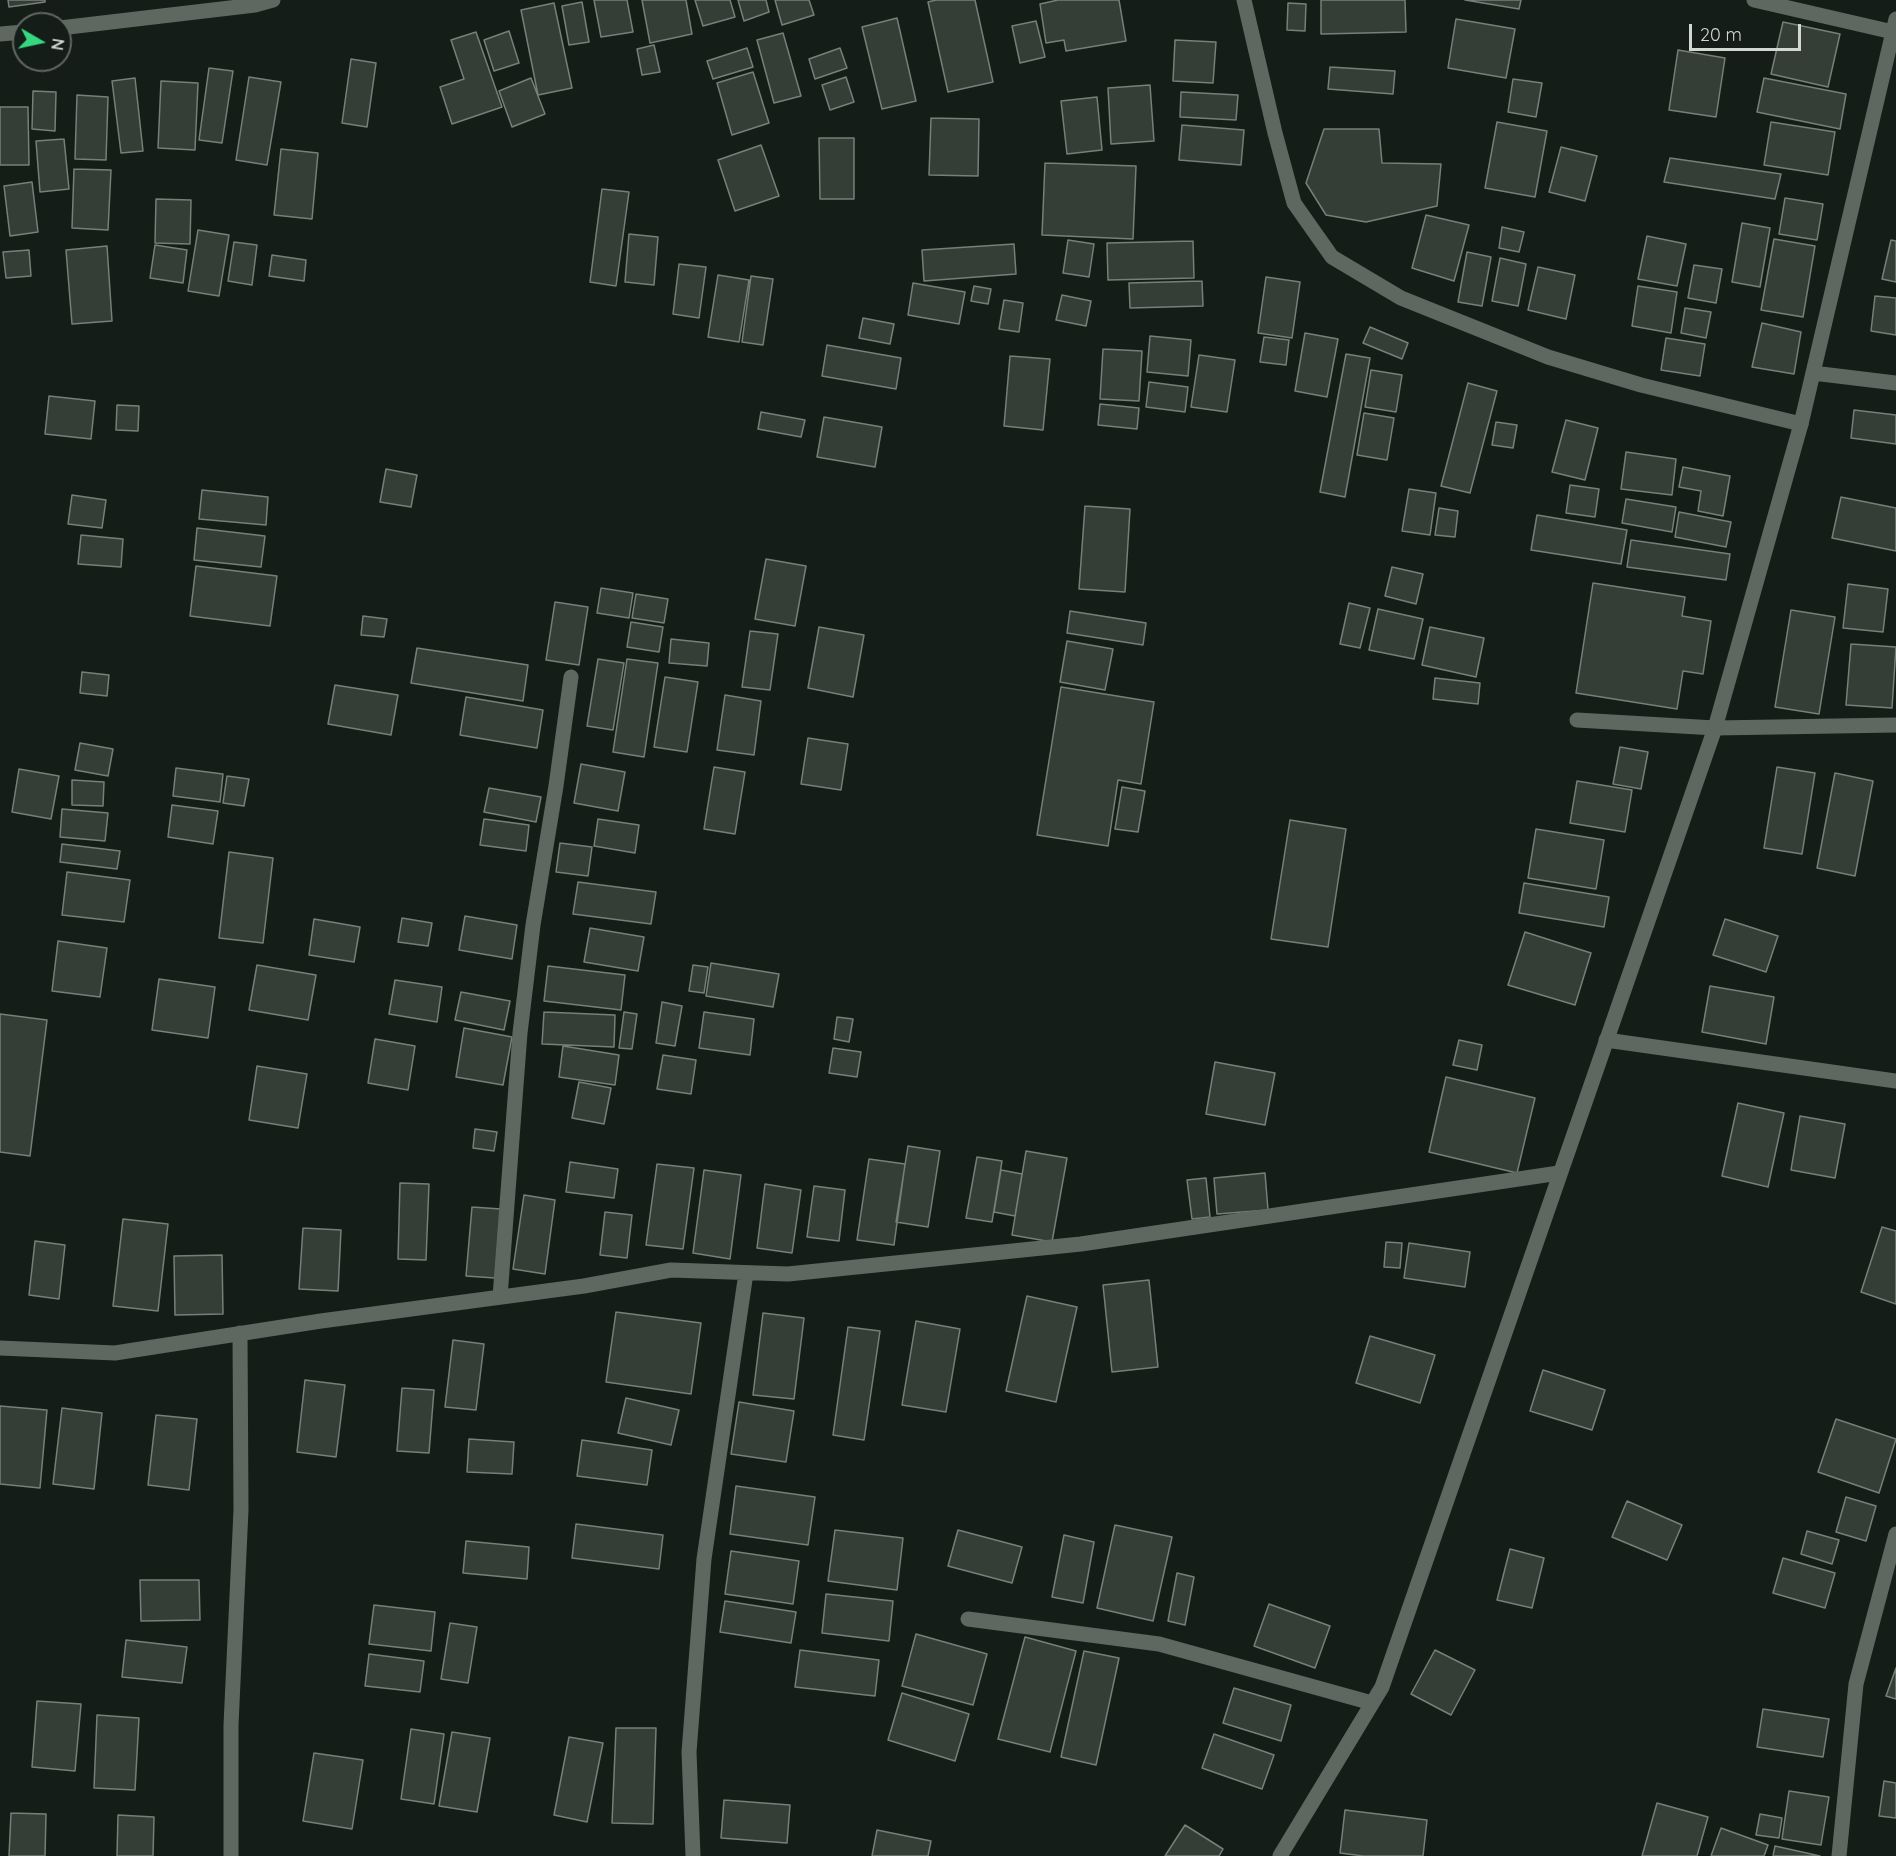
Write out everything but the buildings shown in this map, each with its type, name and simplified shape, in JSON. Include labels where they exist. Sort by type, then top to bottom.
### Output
[{"type":"street","points":[[72,27],[255,5],[273,0]]},
{"type":"street","points":[[1244,0],[1294,203],[1332,257],[1401,298],[1548,357],[1641,385],[1801,424]]},
{"type":"street","points":[[1280,1856],[1382,1687],[1715,728],[1801,424],[1894,26],[1754,0]]},
{"type":"street","points":[[1813,373],[1896,383]]},
{"type":"street","points":[[500,1297],[520,1033],[533,926],[571,677]]},
{"type":"street","points":[[1577,720],[1715,728],[1896,725]]},
{"type":"street","points":[[1606,1040],[1896,1081]]},
{"type":"street","points":[[0,1348],[115,1353],[321,1321],[584,1286],[671,1270],[788,1274],[1081,1244],[1559,1173]]},
{"type":"street","points":[[693,1856],[689,1752],[704,1559],[746,1273]]},
{"type":"street","points":[[231,1856],[231,1725],[241,1510],[240,1333]]},
{"type":"street","points":[[1839,1856],[1856,1684],[1896,1534]]},
{"type":"street","points":[[968,1619],[1159,1644],[1372,1703]]}]
